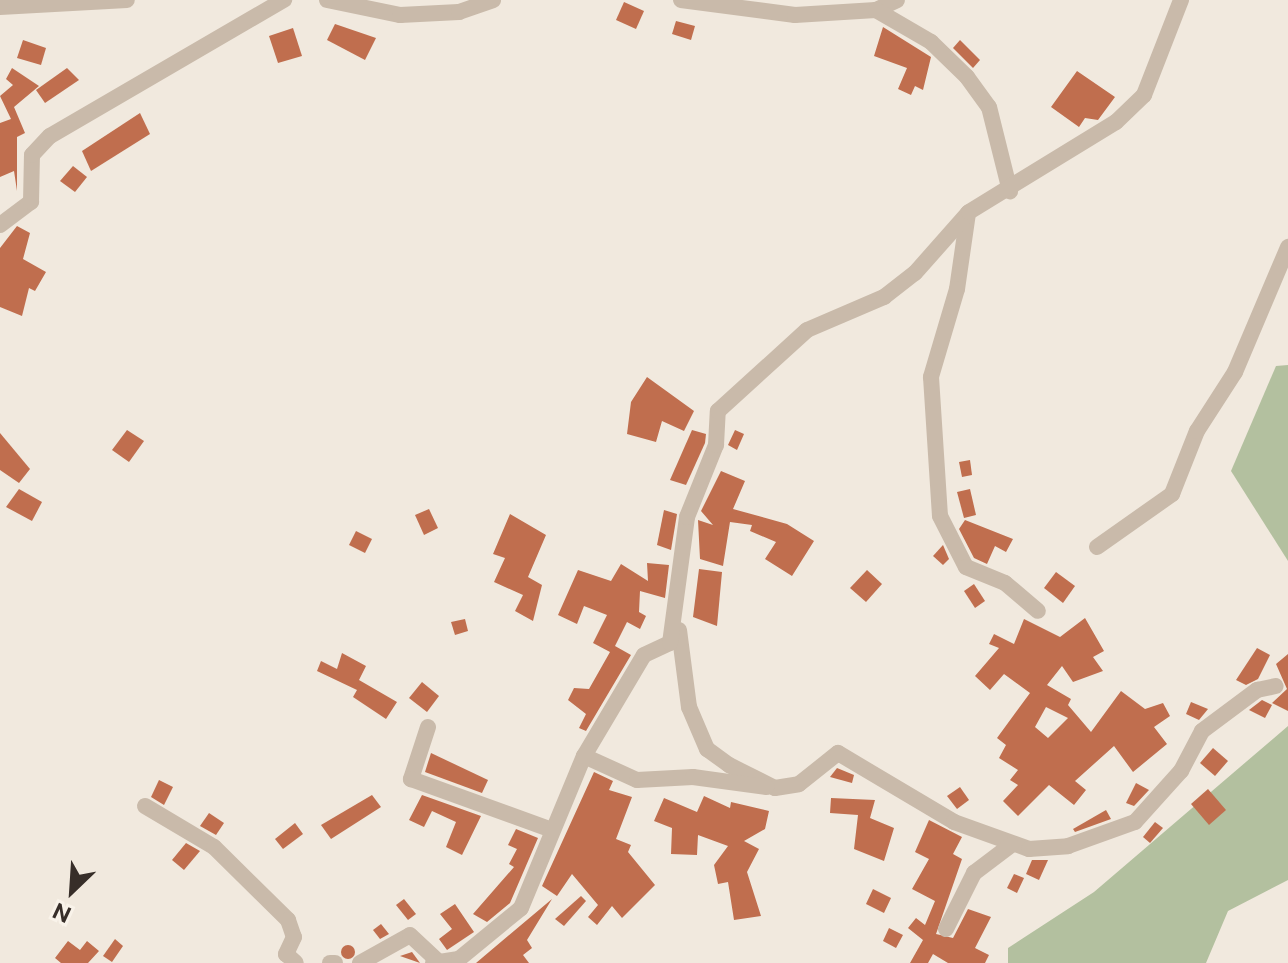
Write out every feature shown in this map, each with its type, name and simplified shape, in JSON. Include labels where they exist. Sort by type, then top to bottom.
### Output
[{"type":"street","points":[[0,7],[127,0]]},
{"type":"street","points":[[0,225],[31,202],[32,155],[39,144],[284,0]]},
{"type":"street","points":[[327,0],[400,15],[459,12],[493,0]]},
{"type":"street","points":[[681,0],[773,14],[876,10],[897,0]]},
{"type":"street","points":[[360,963],[410,935],[435,962],[459,959],[521,908],[584,756],[644,655],[670,643],[678,604],[687,517],[716,445],[718,411],[807,330],[884,297],[915,273],[969,212],[1092,141],[1144,95],[1181,0]]},
{"type":"street","points":[[876,10],[931,42],[967,77],[989,107],[1010,191]]},
{"type":"street","points":[[969,212],[957,289],[931,377],[940,516],[966,567],[1005,583],[1038,611]]},
{"type":"street","points":[[1097,547],[1172,494],[1197,431],[1235,372],[1288,247]]},
{"type":"street","points":[[678,604],[679,676],[707,749],[775,788]]},
{"type":"street","points":[[584,756],[637,780],[693,777],[775,788],[799,784],[838,753],[954,822],[1011,845],[1048,851],[1135,822],[1181,771],[1202,731],[1257,690],[1276,686]]},
{"type":"street","points":[[428,727],[411,779],[552,830]]},
{"type":"street","points":[[145,806],[214,847],[288,920],[294,937],[286,954],[296,963]]},
{"type":"street","points":[[946,929],[974,873],[1011,845]]},
{"type":"green space","points":[[1288,365],[1288,561],[1231,471],[1276,366]]},
{"type":"green space","points":[[1288,726],[1288,880],[1228,911],[1206,963],[1008,963],[1008,948],[1094,892]]},
{"type":"building","points":[[624,2],[644,11],[636,29],[616,20]]},
{"type":"building","points":[[676,21],[695,26],[691,40],[672,34]]},
{"type":"building","points":[[335,24],[376,38],[365,60],[327,40]]},
{"type":"building","points":[[883,27],[931,57],[923,90],[915,86],[911,95],[898,89],[907,68],[874,56]]},
{"type":"building","points":[[293,28],[302,56],[278,63],[269,36]]},
{"type":"building","points":[[23,40],[46,48],[41,65],[17,58]]},
{"type":"building","points":[[960,40],[980,60],[973,68],[953,48]]},
{"type":"building","points":[[12,68],[39,86],[14,107],[25,133],[17,137],[17,191],[14,171],[0,177],[0,123],[11,119],[0,96],[13,85],[6,79]]},
{"type":"building","points":[[67,68],[79,80],[45,103],[36,90]]},
{"type":"building","points":[[1077,71],[1115,97],[1098,120],[1085,118],[1079,127],[1051,107]]},
{"type":"building","points":[[140,113],[150,134],[91,171],[82,151]]},
{"type":"building","points":[[73,166],[87,177],[75,192],[60,181]]},
{"type":"building","points":[[17,226],[30,233],[23,259],[46,272],[35,291],[29,288],[22,316],[0,307],[0,248]]},
{"type":"building","points":[[647,377],[694,411],[684,431],[662,421],[656,442],[627,434],[631,402]]},
{"type":"building","points":[[127,430],[144,441],[129,462],[112,450]]},
{"type":"building","points":[[692,430],[706,434],[686,485],[670,480]]},
{"type":"building","points":[[735,430],[744,434],[737,450],[728,445]]},
{"type":"building","points":[[0,433],[30,469],[19,483],[0,470]]},
{"type":"building","points":[[970,460],[972,475],[962,477],[959,462]]},
{"type":"building","points":[[721,471],[745,481],[733,509],[787,524],[814,541],[792,576],[765,559],[776,542],[750,531],[752,525],[730,522],[723,566],[700,559],[698,520],[713,525],[701,511]]},
{"type":"building","points":[[19,489],[42,502],[32,521],[6,507]]},
{"type":"building","points":[[970,489],[976,515],[964,518],[957,492]]},
{"type":"building","points":[[429,509],[438,528],[424,535],[415,515]]},
{"type":"building","points":[[664,510],[677,514],[671,550],[657,545]]},
{"type":"building","points":[[510,514],[546,535],[528,577],[542,585],[533,621],[515,611],[523,595],[494,582],[505,558],[493,554]]},
{"type":"building","points":[[965,520],[1013,539],[1006,552],[995,546],[987,564],[974,558],[959,529]]},
{"type":"building","points":[[356,531],[372,539],[365,553],[349,545]]},
{"type":"building","points":[[943,545],[949,559],[943,565],[933,556]]},
{"type":"building","points":[[647,563],[669,565],[665,598],[640,591],[639,612],[646,616],[640,629],[627,622],[615,646],[631,655],[586,731],[579,728],[586,714],[568,700],[574,688],[589,689],[610,652],[593,643],[607,615],[584,606],[577,624],[558,615],[578,570],[611,581],[621,564],[648,581]]},
{"type":"building","points":[[699,569],[722,572],[717,626],[693,617]]},
{"type":"building","points":[[867,570],[882,584],[866,602],[850,588]]},
{"type":"building","points":[[1056,572],[1075,586],[1063,603],[1044,588]]},
{"type":"building","points":[[974,584],[985,601],[975,608],[964,591]]},
{"type":"building","points":[[1085,618],[1104,651],[1093,657],[1103,671],[1073,682],[1062,666],[1047,685],[1071,699],[1068,705],[1091,732],[1121,691],[1145,709],[1163,703],[1170,716],[1154,727],[1167,744],[1133,772],[1114,746],[1075,781],[1086,790],[1074,805],[1049,785],[1018,816],[1003,801],[1018,785],[1010,780],[1018,770],[999,758],[1006,745],[997,738],[1030,693],[1004,674],[990,690],[975,676],[999,648],[989,644],[994,634],[1014,644],[1024,619],[1060,637]],"holes":[[[1046,707],[1068,718],[1048,738],[1035,727]]]},
{"type":"building","points":[[465,619],[468,631],[455,635],[451,622]]},
{"type":"building","points":[[1257,648],[1270,655],[1258,679],[1246,685],[1236,680]]},
{"type":"building","points":[[342,653],[366,666],[359,680],[397,702],[386,719],[353,697],[357,690],[317,671],[321,661],[337,669]]},
{"type":"building","points":[[1288,654],[1288,711],[1272,703],[1287,689],[1276,664]]},
{"type":"building","points":[[422,682],[439,696],[427,712],[409,698]]},
{"type":"building","points":[[1262,700],[1272,705],[1265,718],[1249,710]]},
{"type":"building","points":[[1191,702],[1208,709],[1199,720],[1186,714]]},
{"type":"building","points":[[1213,748],[1228,761],[1215,776],[1200,763]]},
{"type":"building","points":[[431,753],[488,780],[482,793],[425,772]]},
{"type":"building","points":[[837,768],[854,775],[852,783],[830,777]]},
{"type":"building","points":[[594,772],[613,781],[609,790],[632,797],[616,839],[631,845],[628,852],[655,885],[622,918],[612,906],[597,925],[588,917],[598,905],[572,874],[557,896],[542,886]]},
{"type":"building","points":[[159,780],[173,787],[164,805],[151,797]]},
{"type":"building","points":[[1136,783],[1149,790],[1134,806],[1126,803]]},
{"type":"building","points":[[960,787],[969,800],[957,809],[947,796]]},
{"type":"building","points":[[1208,789],[1226,810],[1209,825],[1191,804]]},
{"type":"building","points":[[372,795],[381,807],[331,839],[321,825]]},
{"type":"building","points":[[422,795],[481,816],[462,855],[446,847],[456,822],[432,811],[424,827],[409,820]]},
{"type":"building","points":[[704,796],[730,808],[731,802],[769,811],[765,829],[744,841],[759,849],[747,872],[761,916],[734,920],[728,882],[718,884],[714,865],[728,846],[698,835],[697,855],[671,854],[672,828],[654,821],[664,798],[697,812]]},
{"type":"building","points":[[831,798],[875,800],[870,818],[894,828],[884,861],[854,849],[858,815],[830,813]]},
{"type":"building","points":[[1106,810],[1111,819],[1075,832],[1073,829]]},
{"type":"building","points":[[209,813],[224,823],[216,835],[200,826]]},
{"type":"building","points":[[929,820],[962,837],[953,854],[962,859],[936,934],[953,938],[968,909],[991,917],[975,948],[989,955],[985,963],[948,963],[933,954],[928,963],[910,963],[923,940],[908,928],[916,918],[925,925],[935,901],[912,889],[929,859],[915,852]]},
{"type":"building","points":[[1155,822],[1163,828],[1150,843],[1143,837]]},
{"type":"building","points":[[295,823],[303,834],[283,849],[275,839]]},
{"type":"building","points":[[516,829],[538,838],[510,903],[487,922],[473,914],[514,867],[509,864],[517,849],[508,845]]},
{"type":"building","points":[[186,843],[200,851],[184,870],[172,860]]},
{"type":"building","points":[[1032,860],[1048,860],[1039,880],[1026,874]]},
{"type":"building","points":[[1014,874],[1024,878],[1017,893],[1007,888]]},
{"type":"building","points":[[873,889],[891,898],[884,913],[866,904]]},
{"type":"building","points":[[581,896],[586,901],[564,926],[555,919]]},
{"type":"building","points":[[404,899],[416,914],[408,920],[396,905]]},
{"type":"building","points":[[552,899],[527,940],[532,948],[523,955],[529,963],[476,963]]},
{"type":"building","points":[[455,904],[474,932],[447,950],[439,939],[452,929],[440,914]]},
{"type":"building","points":[[381,924],[389,934],[380,939],[373,930]]},
{"type":"building","points":[[889,928],[903,935],[896,948],[883,941]]},
{"type":"building","points":[[115,939],[123,946],[112,962],[103,956]]},
{"type":"building","points":[[68,941],[80,950],[87,941],[99,951],[88,963],[61,963],[55,958]]},
{"type":"building","points":[[348,945],[355,952],[348,959],[341,952]]},
{"type":"building","points":[[412,952],[420,963],[400,956]]}]
